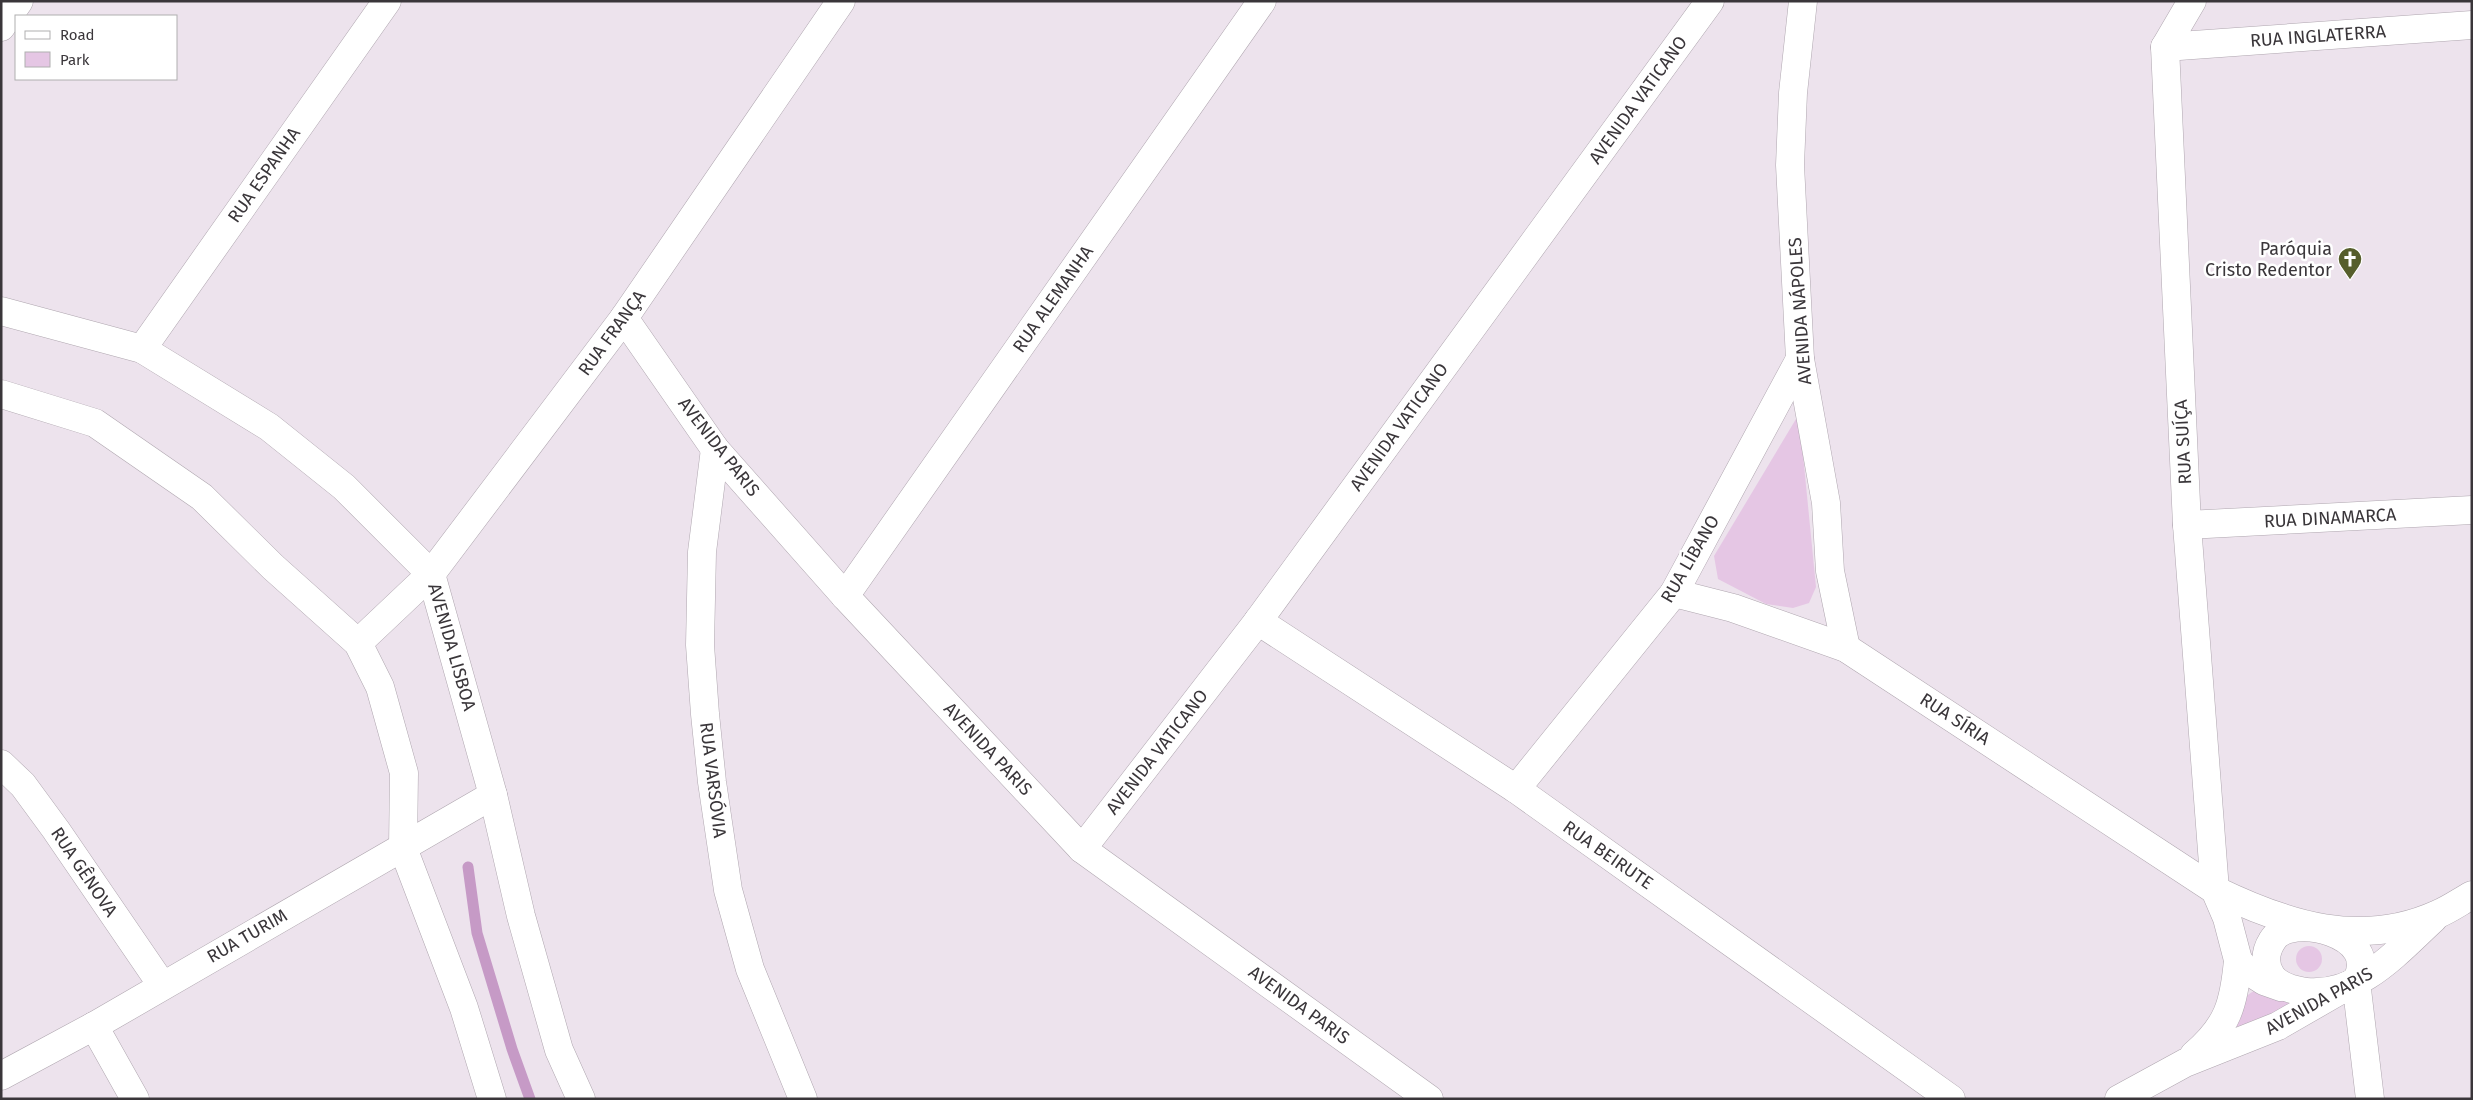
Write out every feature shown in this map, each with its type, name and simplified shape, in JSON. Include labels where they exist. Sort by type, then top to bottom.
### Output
[{"type":"street","points":[[1,27],[19,1]]},
{"type":"street","name":"RUA ESPANHA","points":[[142,349],[387,1]]},
{"type":"street","name":"RUA FRANÇA","points":[[358,643],[431,574],[624,318],[841,1]]},
{"type":"street","name":"RUA ALEMANHA","points":[[845,596],[1262,1]]},
{"type":"street","name":"AVENIDA VATICANO","points":[[1082,848],[1258,621],[1710,1]]},
{"type":"street","name":"AVENIDA NÁPOLES","points":[[1803,1],[1793,93],[1790,165],[1800,359],[1826,502],[1830,571],[1846,648]]},
{"type":"street","points":[[2165,47],[2192,1]]},
{"type":"street","name":"RUA INGLATERRA","points":[[2165,47],[2472,25]]},
{"type":"street","name":"RUA SUÍÇA","points":[[2165,47],[2187,525],[2215,890]]},
{"type":"street","name":"AVENIDA LISBOA","points":[[1,311],[142,349],[269,427],[344,487],[431,574],[493,795],[521,916],[559,1050],[582,1099]]},
{"type":"street","name":"AVENIDA PARIS","points":[[624,318],[715,449],[845,596],[1082,848],[1429,1099]]},
{"type":"street","name":"RUA LÍBANO","points":[[1516,789],[1674,593],[1800,359]]},
{"type":"street","points":[[1,394],[95,423],[202,497],[273,567],[358,643],[380,687],[404,773],[403,848],[464,1008],[492,1099]]},
{"type":"street","name":"RUA VARSÓVIA","points":[[715,449],[702,552],[700,645],[712,782],[728,890],[750,969],[803,1099]]},
{"type":"street","name":"RUA DINAMARCA","points":[[2187,525],[2472,510]]},
{"type":"street","name":"RUA SÍRIA","points":[[1674,593],[1732,608],[1846,648],[2215,890]]},
{"type":"street","name":"RUA BEIRUTE","points":[[1258,621],[1516,789],[1951,1099]]},
{"type":"street","name":"RUA GÊNOVA","points":[[1,764],[23,785],[56,830],[162,985]]},
{"type":"street","name":"RUA TURIM","points":[[1,1076],[94,1026],[493,795]]},
{"type":"street","name":"AVENIDA PARIS","points":[[2215,890],[2266,911],[2324,929],[2375,932],[2437,914],[2472,895]]},
{"type":"street","name":"AVENIDA PARIS","points":[[2185,1063],[2220,1029],[2230,1008],[2238,960],[2228,918],[2215,890]]},
{"type":"street","name":"AVENIDA PARIS","points":[[2120,1099],[2185,1063],[2278,1026],[2375,971],[2437,914]]},
{"type":"street","points":[[2356,981],[2334,991],[2297,991],[2283,986],[2271,975],[2266,960],[2269,946],[2273,938],[2284,931],[2307,928],[2324,929],[2344,938],[2357,951],[2361,968],[2356,981],[2370,1099]]},
{"type":"street","name":"AVENIDA PARIS","points":[[2238,960],[2245,969],[2264,981],[2297,991]]},
{"type":"street","points":[[94,1026],[135,1099]]},
{"type":"green space","points":[[1799,414],[1816,587],[1809,603],[1793,608],[1766,604],[1718,579],[1714,556]]},
{"type":"green space","points":[[2309,946],[2318,950],[2322,959],[2318,968],[2309,972],[2300,968],[2296,959],[2300,950]]},
{"type":"green space","points":[[2259,990],[2297,1007],[2236,1029],[2242,1004],[2248,995]]},
{"type":"waterway","points":[[468,867],[477,933],[512,1049],[530,1099]]},
{"type":"place","name":"Paróquia Cristo Redentor","points":[[2350,280]]}]
